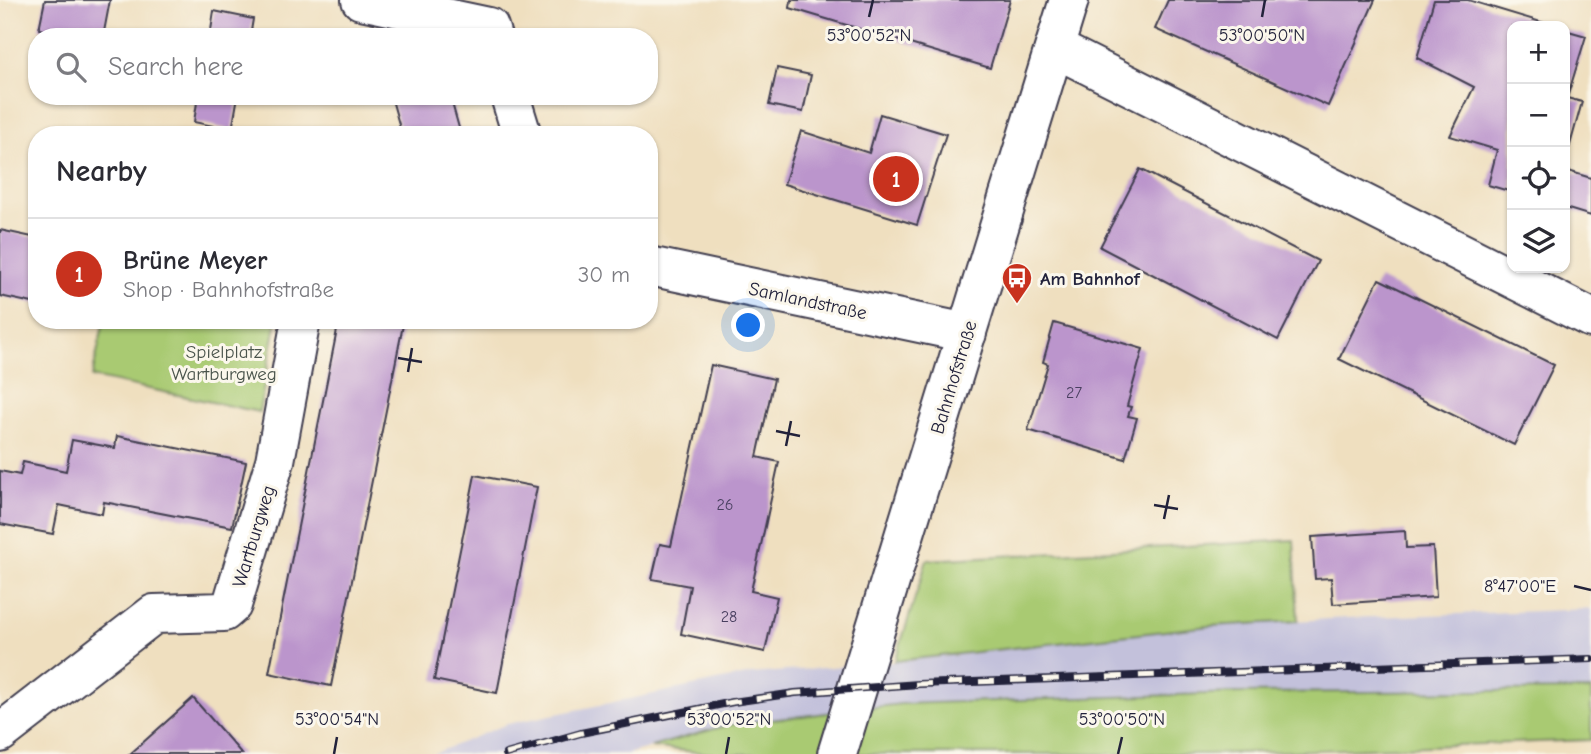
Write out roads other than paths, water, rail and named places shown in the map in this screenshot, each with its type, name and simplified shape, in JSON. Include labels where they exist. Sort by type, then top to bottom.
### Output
[{"type":"street","points":[[361,0],[489,28]]},
{"type":"street","name":"Bahnhofstraße","points":[[837,754],[1069,0]]},
{"type":"street","points":[[1055,48],[1591,318]]},
{"type":"street","points":[[513,105],[519,126]]},
{"type":"street","name":"Samlandstraße","points":[[658,268],[967,333]]},
{"type":"street","name":"Wartburgweg","points":[[0,733],[155,614],[224,612],[232,606],[275,461],[299,329]]},
{"type":"railway","points":[[506,754],[581,733],[733,702],[795,693],[919,684],[1591,659]]},
{"type":"place","name":"Brüne Meyer","points":[[896,179]]},
{"type":"place","name":"Am Bahnhof","points":[[1017,305]]},
{"type":"park label","name":"Spielplatz Wartburgweg","points":[[224,362]]}]
